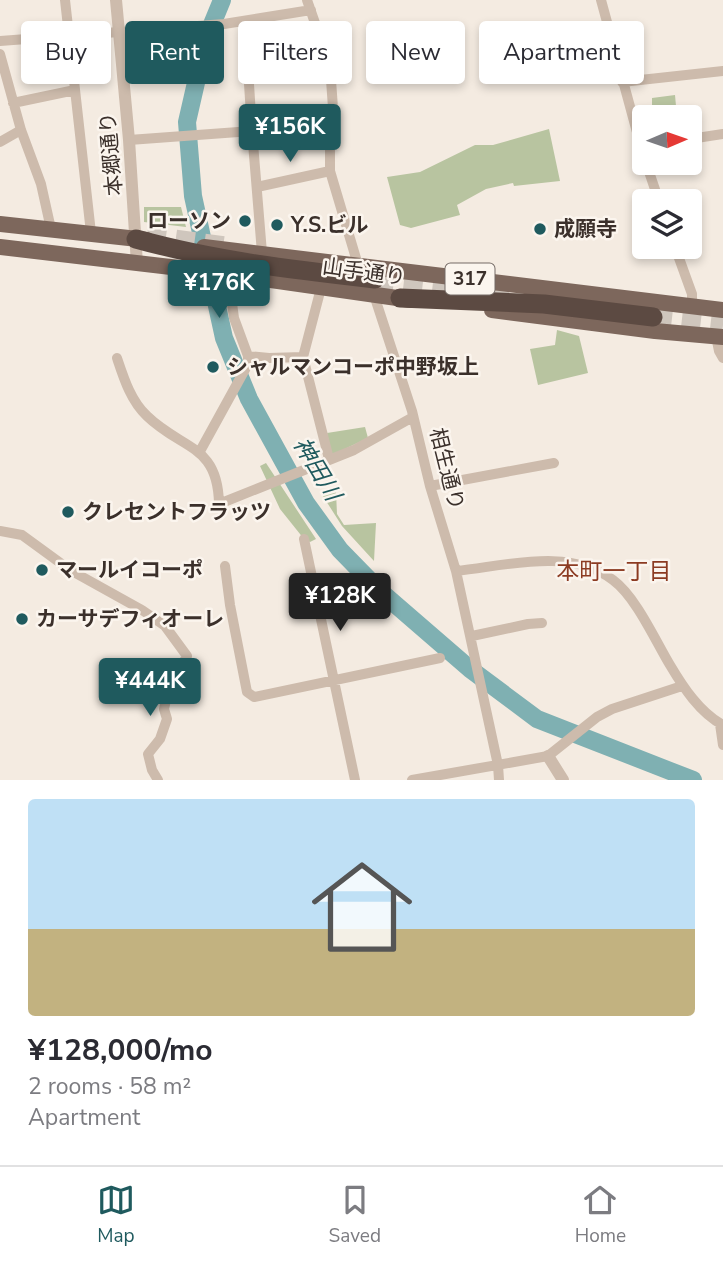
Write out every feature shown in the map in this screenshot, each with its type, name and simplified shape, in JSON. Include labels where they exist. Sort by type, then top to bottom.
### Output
[{"type":"highway","points":[[136,239],[221,263],[272,267],[375,287]]},
{"type":"highway","points":[[400,298],[544,304],[655,317]]},
{"type":"main road","points":[[0,224],[136,239]]},
{"type":"main road","points":[[0,247],[137,264],[192,256]]},
{"type":"main road","name":"山手通り","points":[[221,263],[262,254],[358,265],[655,317],[720,337]]},
{"type":"main road","name":"山手通り","points":[[221,263],[321,288],[375,287],[400,298]]},
{"type":"main road","name":"山手通り","points":[[655,317],[692,307],[723,310]]},
{"type":"street","points":[[65,0],[67,21]]},
{"type":"street","name":"本郷通り","points":[[117,0],[130,140],[137,264]]},
{"type":"street","points":[[601,0],[607,21]]},
{"type":"street","points":[[245,21],[309,5],[330,66],[330,171],[358,265]]},
{"type":"street","points":[[111,31],[238,22]]},
{"type":"street","points":[[0,41],[21,39]]},
{"type":"street","points":[[0,54],[4,84],[41,184],[51,229]]},
{"type":"street","points":[[644,80],[723,71]]},
{"type":"street","points":[[74,84],[91,233]]},
{"type":"street","points":[[249,84],[262,254]]},
{"type":"street","points":[[623,84],[632,115]]},
{"type":"street","points":[[13,103],[75,90]]},
{"type":"street","points":[[130,140],[331,124]]},
{"type":"street","points":[[0,142],[21,130]]},
{"type":"street","points":[[702,137],[723,134]]},
{"type":"street","points":[[257,187],[330,171]]},
{"type":"street","points":[[680,259],[692,294],[692,307]]},
{"type":"street","points":[[200,453],[248,360],[234,318],[221,263]]},
{"type":"street","name":"相生通り","points":[[375,287],[455,568],[472,636],[498,765]]},
{"type":"street","points":[[321,288],[303,357],[329,459]]},
{"type":"street","points":[[720,337],[719,351],[723,358]]},
{"type":"street","points":[[248,360],[303,357]]},
{"type":"street","points":[[117,358],[127,389],[145,415],[200,453],[210,463],[216,474],[219,504],[354,450],[413,417]]},
{"type":"street","points":[[430,486],[554,463]]},
{"type":"street","points":[[0,531],[22,536],[56,561],[142,610],[164,626],[187,656],[168,691],[164,709],[167,719],[160,739],[148,754],[158,780]]},
{"type":"street","points":[[304,539],[355,780]]},
{"type":"street","points":[[455,568],[537,561],[591,568],[614,580],[634,605],[682,686],[704,710],[722,724],[723,745]]},
{"type":"street","points":[[225,566],[247,692],[254,697],[440,659]]},
{"type":"street","points":[[352,581],[365,594]]},
{"type":"street","points":[[472,636],[542,623]]},
{"type":"street","points":[[412,780],[548,756],[612,709],[682,686]]},
{"type":"street","points":[[548,756],[563,780]]},
{"type":"street","points":[[498,765],[499,780]]},
{"type":"green space","points":[[675,95],[676,105],[652,105],[652,98]]},
{"type":"green space","points":[[549,129],[560,181],[514,186],[513,183],[486,189],[457,205],[460,215],[411,228],[400,225],[387,177],[420,172],[475,145],[493,145]]},
{"type":"green space","points":[[144,207],[181,207],[186,227],[144,222]]},
{"type":"green space","points":[[557,330],[579,336],[588,373],[538,385],[530,349],[555,345]]},
{"type":"green space","points":[[365,427],[368,438],[332,455],[327,433]]},
{"type":"green space","points":[[266,463],[316,539],[310,542],[304,539],[280,509],[260,466]]},
{"type":"green space","points":[[336,492],[337,514],[344,525],[376,523],[374,561],[342,526],[321,493]]},
{"type":"waterway","name":"神田川","points":[[222,0],[206,39],[187,122],[193,196],[224,338],[249,399],[306,503],[340,550],[381,592],[470,669],[537,719],[693,780]]},
{"type":"tunnel","points":[[147,235],[225,246]]},
{"type":"tunnel","points":[[375,279],[452,288],[517,291]]},
{"type":"tunnel","points":[[653,317],[723,325]]},
{"type":"place","name":"ローソン","points":[[245,221]]},
{"type":"place","name":"Y.S.ビル","points":[[277,225]]},
{"type":"place","name":"成願寺","points":[[540,229]]},
{"type":"place","name":"シャルマンコーポ中野坂上","points":[[213,367]]},
{"type":"place","name":"クレセントフラッツ","points":[[68,512]]},
{"type":"place","name":"マールイコーポ","points":[[42,570]]},
{"type":"place","name":"カーサデフィオーレ","points":[[22,619]]},
{"type":"district","name":"本町一丁目","points":[[614,571]]}]
